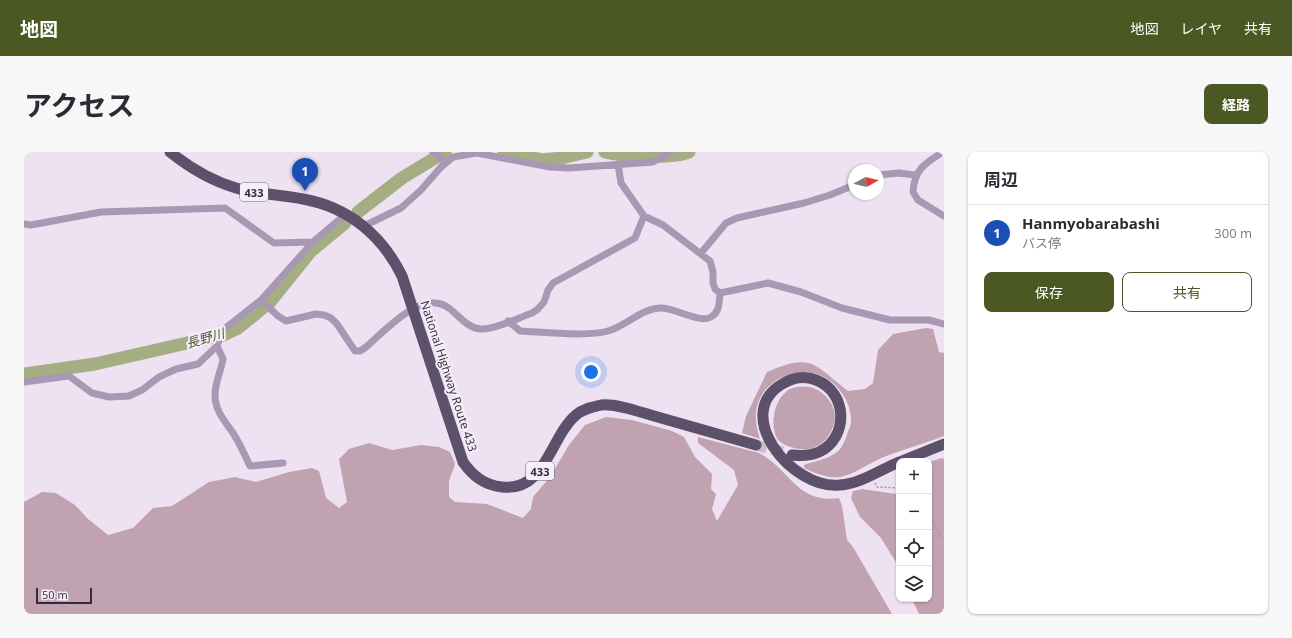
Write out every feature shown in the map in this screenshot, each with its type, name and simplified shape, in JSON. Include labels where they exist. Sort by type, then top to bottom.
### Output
[{"type":"highway","name":"National Highway Route 433","points":[[170,152],[190,167],[221,183],[253,191],[316,202],[346,214],[364,226],[381,243],[396,264],[413,308],[463,462],[472,473],[484,483],[494,487],[507,488],[519,485],[532,478],[540,471],[566,428],[576,416],[588,408],[603,405],[626,408],[756,445]]},
{"type":"highway","points":[[792,455],[805,456],[819,452],[831,443],[837,435],[841,420],[841,410],[835,396],[825,385],[816,380],[802,378],[792,379],[778,386],[769,398],[765,407],[764,422],[768,437],[779,456],[812,482],[822,484],[841,485],[860,480],[896,463]]},
{"type":"highway","points":[[909,458],[944,444]]},
{"type":"street","points":[[433,152],[445,162]]},
{"type":"street","points":[[364,226],[401,208],[422,190],[445,162],[453,157],[478,153],[562,168],[653,162],[671,152]]},
{"type":"street","points":[[943,152],[927,162],[915,175],[913,192],[915,196],[944,216]]},
{"type":"street","points":[[618,164],[621,183],[644,216],[663,225],[710,261],[714,272],[712,283],[715,289],[720,293]]},
{"type":"street","points":[[884,174],[899,173],[915,175]]},
{"type":"street","points":[[701,253],[726,223],[737,218],[804,203],[848,188]]},
{"type":"street","points":[[24,224],[31,225],[101,212],[225,208],[274,243],[313,242]]},
{"type":"street","points":[[24,382],[69,376],[92,393],[109,397],[129,396],[142,390],[159,377],[176,369],[198,364],[217,344],[223,330],[261,300],[313,242],[346,214]]},
{"type":"street","points":[[261,300],[278,316],[286,321],[316,314],[331,318],[355,352],[366,347],[413,308],[435,302],[442,303],[470,326],[479,329],[488,328],[532,313],[538,309],[548,290],[557,281],[635,238],[644,216]]},
{"type":"street","points":[[720,293],[768,283],[801,292],[842,308],[890,320],[929,320],[944,324]]},
{"type":"street","points":[[508,321],[520,331],[600,333],[620,327],[653,309],[662,308],[703,319],[710,318],[719,309],[720,293]]},
{"type":"street","points":[[217,344],[223,359],[217,380],[215,395],[216,408],[233,433],[250,466],[283,463]]},
{"type":"path","points":[[873,480],[877,488],[896,488]]},
{"type":"path","points":[[932,518],[941,538],[944,539]]},
{"type":"shaded area","points":[[926,328],[933,329],[939,352],[944,353],[944,436],[879,459],[851,474],[843,476],[827,476],[804,468],[804,465],[826,458],[839,450],[846,437],[851,421],[850,409],[838,388],[829,380],[819,375],[809,373],[798,373],[778,379],[763,394],[758,403],[756,412],[757,430],[760,439],[742,433],[746,416],[767,372],[782,366],[804,362],[820,368],[848,391],[865,389],[873,383],[878,350],[893,334]]},
{"type":"shaded area","points":[[797,387],[808,387],[815,389],[825,396],[833,406],[835,418],[828,437],[818,446],[812,448],[798,449],[788,446],[778,440],[775,435],[773,421],[778,401],[788,390]]},
{"type":"shaded area","points":[[606,417],[632,420],[672,431],[684,437],[695,457],[712,474],[711,489],[716,494],[712,509],[717,521],[738,485],[734,470],[698,443],[698,437],[759,453],[770,460],[803,491],[813,496],[839,498],[842,506],[847,540],[853,547],[892,614],[24,614],[24,502],[42,492],[56,493],[75,505],[88,519],[108,535],[133,528],[153,508],[172,506],[209,482],[235,477],[256,482],[289,472],[312,468],[319,471],[326,498],[339,508],[347,502],[339,459],[349,449],[369,443],[392,450],[421,445],[439,447],[450,452],[455,464],[449,481],[449,497],[455,502],[487,504],[523,518],[531,509],[533,497],[550,477],[569,445],[585,425]]},
{"type":"shaded area","points":[[942,458],[944,459],[944,614],[919,614],[913,602],[932,602],[932,461]]},
{"type":"shaded area","points":[[862,489],[896,494],[896,562],[881,538],[860,517],[851,498],[853,491]]},
{"type":"waterway","name":"長野川","points":[[358,212],[402,178],[445,152]]},
{"type":"waterway","name":"長野川","points":[[504,152],[543,160],[561,158],[587,152]]},
{"type":"waterway","name":"長野川","points":[[605,152],[635,156],[672,156],[689,152]]},
{"type":"waterway","name":"長野川","points":[[24,374],[95,364],[223,335],[238,328],[270,302],[311,251],[345,223]]},
{"type":"tunnel","points":[[756,445],[783,452]]},
{"type":"place","name":"Hanmyobarabashi","points":[[305,191]]}]
